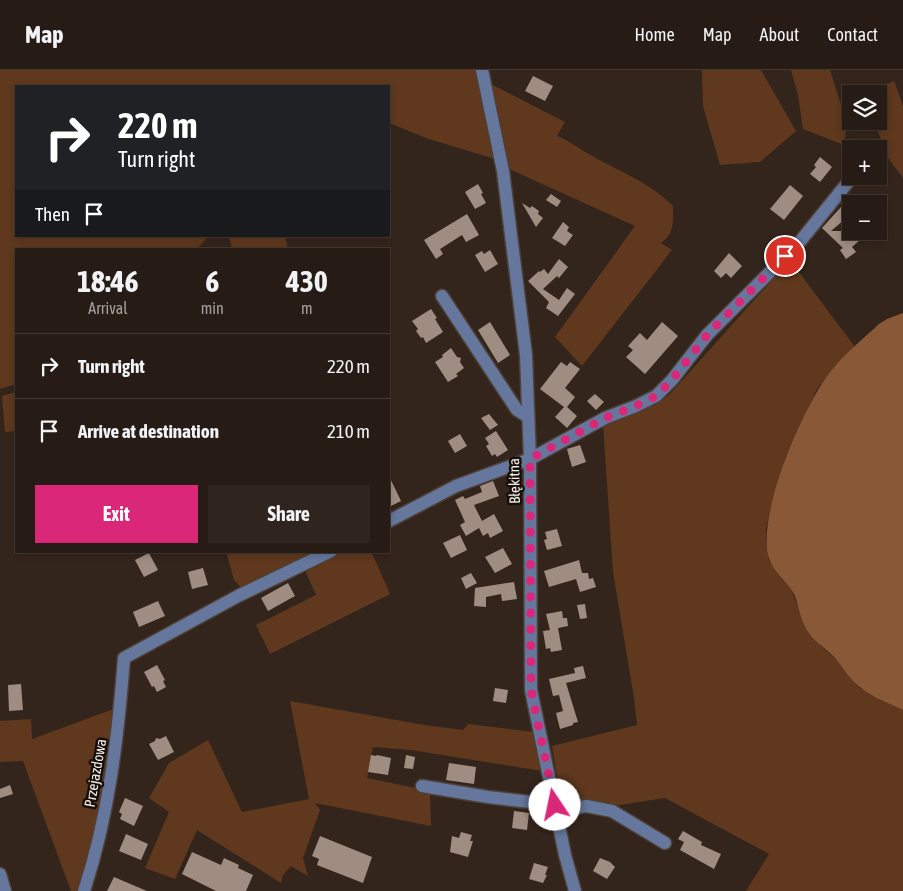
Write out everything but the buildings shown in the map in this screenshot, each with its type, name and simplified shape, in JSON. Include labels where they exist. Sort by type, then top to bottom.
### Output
[{"type":"street","name":"Błękitna","points":[[482,70],[503,170],[526,354],[530,459],[531,690],[565,855],[575,891]]},
{"type":"street","points":[[390,520],[456,486],[530,459],[605,418],[656,396],[672,380],[707,335],[798,244],[845,185]]},
{"type":"street","points":[[442,296],[517,410],[528,418]]},
{"type":"street","name":"Przejazdowa","points":[[84,891],[94,861],[112,780],[124,658],[238,596],[327,553]]},
{"type":"street","points":[[422,786],[555,809],[586,806],[612,811],[665,843]]},
{"type":"street","points":[[0,874],[5,891]]},
{"type":"shaded area","points":[[0,70],[478,70],[495,159],[429,139],[390,123],[390,85],[15,85],[15,237],[208,237],[198,248],[15,248],[15,384],[0,389]]},
{"type":"shaded area","points":[[702,70],[761,70],[796,131],[760,162],[720,165],[703,106]]},
{"type":"shaded area","points":[[791,70],[830,70],[842,107],[842,130],[846,130],[842,144],[803,129],[798,95]]},
{"type":"shaded area","points":[[894,81],[903,106],[903,178],[888,158],[887,140],[881,140],[877,130],[887,130],[887,85],[885,85]]},
{"type":"shaded area","points":[[489,83],[565,122],[557,136],[645,184],[673,206],[671,231],[661,243],[672,250],[582,366],[555,337],[635,226],[507,168]]},
{"type":"shaded area","points":[[229,237],[285,237],[288,248],[232,248]]},
{"type":"shaded area","points":[[790,260],[855,347],[835,366],[817,389],[787,455],[766,529],[769,561],[791,589],[807,630],[813,639],[840,663],[849,677],[860,688],[903,710],[903,891],[746,891],[769,854],[665,798],[613,806],[562,807],[552,746],[637,725],[613,572],[603,424],[655,405],[669,395]]},
{"type":"shaded area","points":[[903,313],[903,710],[859,687],[835,658],[810,636],[795,596],[770,561],[767,536],[776,487],[785,460],[819,388],[841,359],[879,324]]},
{"type":"shaded area","points":[[15,392],[15,431],[5,432],[2,396]]},
{"type":"shaded area","points":[[227,553],[312,553],[310,557],[242,588],[234,580]]},
{"type":"shaded area","points":[[333,553],[372,553],[390,594],[270,654],[256,625],[316,595],[304,568]]},
{"type":"shaded area","points":[[290,701],[424,725],[463,730],[468,724],[534,732],[542,771],[411,750],[373,747],[367,778],[420,789],[430,793],[431,826],[315,803],[320,810],[303,858],[308,876],[291,866],[283,875],[281,883],[197,830],[175,879],[145,868],[169,812],[149,798],[169,763],[208,740],[242,812],[309,799]]},
{"type":"shaded area","points":[[116,708],[109,782],[81,883],[78,891],[71,891],[23,761],[0,762],[0,721],[31,719],[32,739]]},
{"type":"route","points":[[555,805],[531,690],[530,459],[605,418],[656,396],[672,380],[707,335],[785,256]]}]
